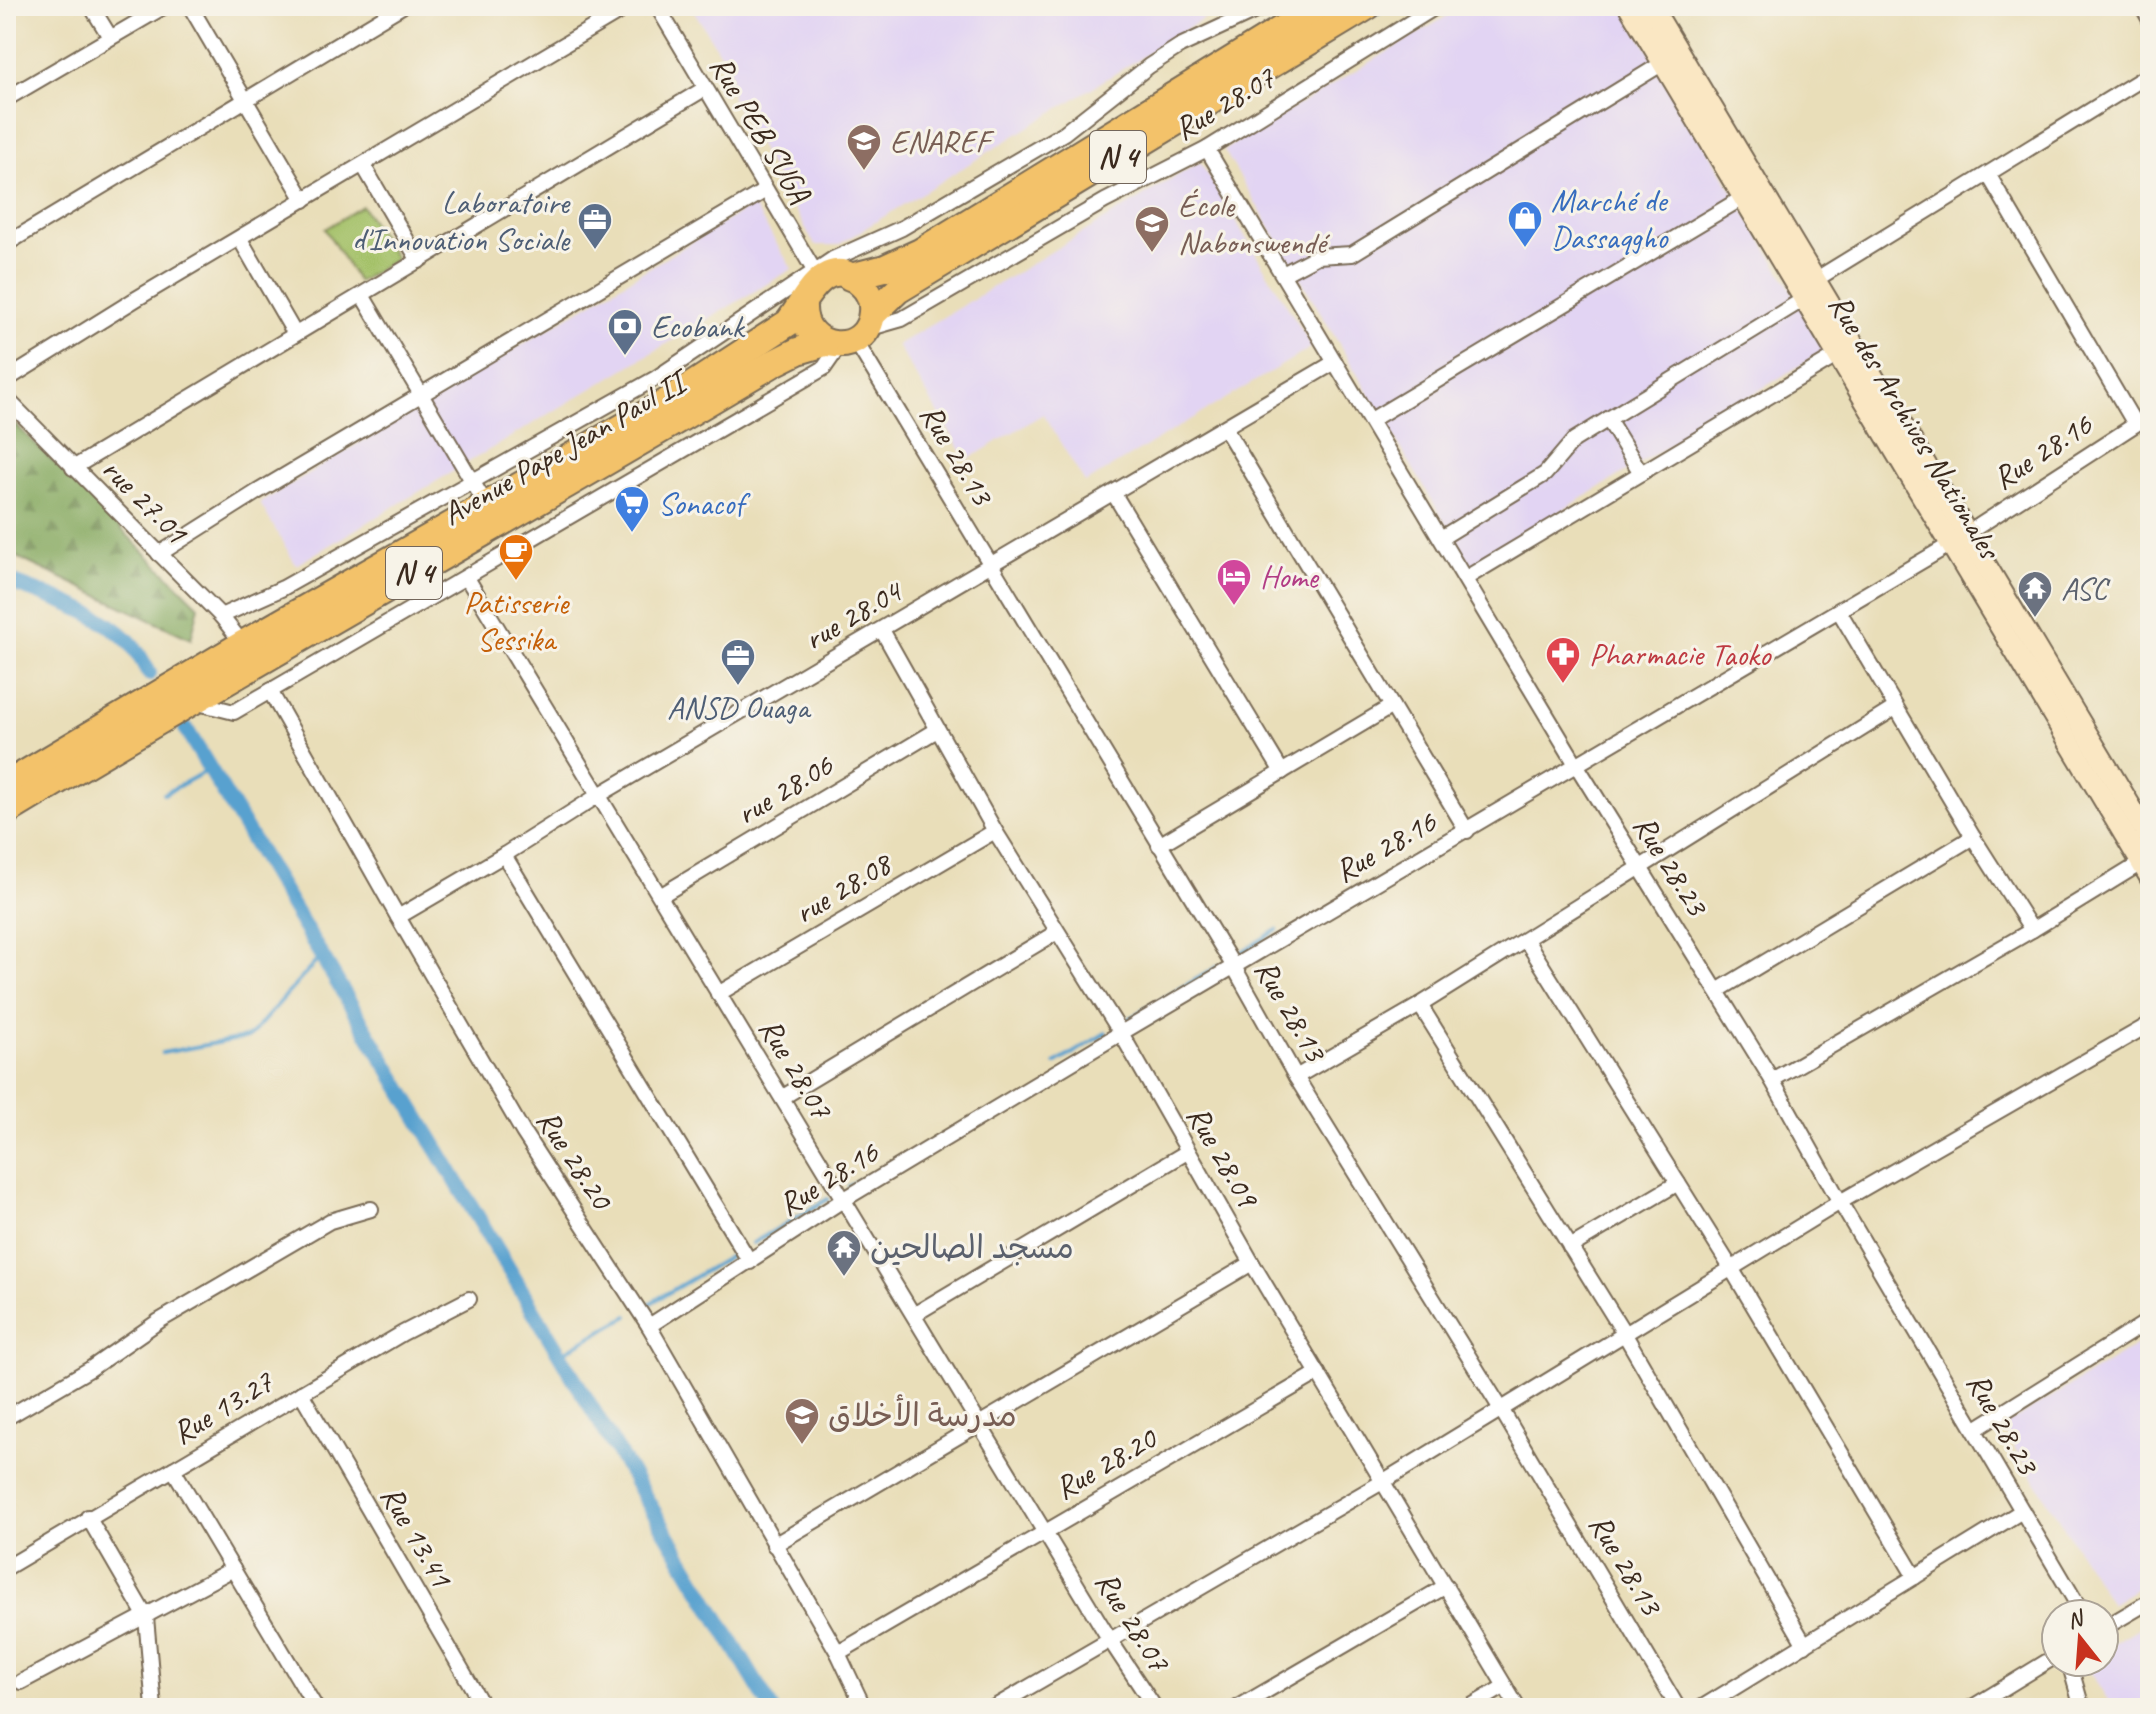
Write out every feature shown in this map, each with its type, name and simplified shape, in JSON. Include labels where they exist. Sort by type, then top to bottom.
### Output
[{"type":"highway","name":"N 4","points":[[817,275],[850,277],[885,268],[920,252],[1319,6]]},
{"type":"highway","name":"Avenue Pape Jean Paul II","points":[[6,812],[189,701],[774,363],[798,351],[852,334],[898,290],[1368,6]]},
{"type":"highway","name":"Avenue Pape Jean Paul II","points":[[6,785],[243,644],[665,403],[788,323],[803,305],[817,275]]},
{"type":"highway","points":[[803,305],[807,328],[852,334],[868,292],[850,277]]},
{"type":"street","points":[[91,6],[110,37]]},
{"type":"street","points":[[6,99],[165,6]]},
{"type":"street","points":[[190,6],[304,200]]},
{"type":"street","points":[[6,244],[402,6]]},
{"type":"street","points":[[6,380],[136,299],[629,6]]},
{"type":"street","name":"Rue PEB SUGA","points":[[657,6],[817,275]]},
{"type":"street","points":[[221,616],[283,588],[656,378],[817,275],[1064,133],[1149,66],[1180,46],[1266,6]]},
{"type":"street","name":"Rue 28.07","points":[[852,334],[902,319],[1105,201],[1207,149],[1437,6]]},
{"type":"street","name":"Rue des Archives Nationales","points":[[1629,6],[1838,355],[2150,839]]},
{"type":"street","name":"Rue des Archives Nationales","points":[[1651,6],[1815,280],[2146,870]]},
{"type":"street","points":[[2142,6],[2150,20]]},
{"type":"street","points":[[1283,274],[1317,256],[1352,254],[1663,63]]},
{"type":"street","points":[[1815,280],[2150,74]]},
{"type":"street","points":[[73,468],[704,89]]},
{"type":"street","name":"Rue 28.23","points":[[1207,149],[1577,766],[1772,1080],[1840,1202],[2074,1598]]},
{"type":"street","points":[[363,165],[419,261]]},
{"type":"street","points":[[1988,174],[2135,424]]},
{"type":"street","points":[[159,554],[766,190]]},
{"type":"street","points":[[1371,420],[1744,197]]},
{"type":"street","points":[[240,239],[295,334]]},
{"type":"street","points":[[362,295],[487,506]]},
{"type":"street","points":[[1441,538],[1545,474],[1568,445],[1804,299]]},
{"type":"street","points":[[189,701],[234,712],[824,368],[852,334]]},
{"type":"street","name":"Rue 28.13","points":[[852,334],[1678,1708]]},
{"type":"street","points":[[1466,578],[1838,355]]},
{"type":"street","name":"rue 28.04","points":[[398,917],[599,795],[1335,362]]},
{"type":"street","name":"rue 27.01","points":[[6,398],[221,616],[243,644]]},
{"type":"street","name":"Rue 28.16","points":[[649,1326],[843,1200],[1959,539],[2150,415]]},
{"type":"street","points":[[1608,419],[1641,473]]},
{"type":"street","points":[[1225,428],[1467,831]]},
{"type":"street","points":[[1114,494],[1282,772]]},
{"type":"street","name":"Rue 28.07","points":[[467,578],[1110,1640],[1155,1708]]},
{"type":"street","points":[[1839,611],[2032,930]]},
{"type":"street","name":"Rue 28.09","points":[[882,630],[995,831],[1121,1033],[1252,1263],[1518,1708]]},
{"type":"street","name":"Rue 28.20","points":[[270,691],[523,1132],[649,1326],[838,1653],[864,1708]]},
{"type":"street","points":[[1159,845],[1392,706]]},
{"type":"street","points":[[1296,1077],[1526,940],[1639,866],[1895,708]]},
{"type":"street","name":"rue 28.06","points":[[660,896],[937,730]]},
{"type":"street","name":"rue 28.08","points":[[718,994],[995,831]]},
{"type":"street","points":[[1717,991],[1973,837]]},
{"type":"street","points":[[504,855],[750,1262]]},
{"type":"street","points":[[1772,1080],[2032,930],[2146,870]]},
{"type":"street","points":[[783,1097],[1057,932]]},
{"type":"street","points":[[1526,940],[1731,1268],[1915,1577]]},
{"type":"street","points":[[1420,1005],[1624,1333],[1805,1645]]},
{"type":"street","points":[[993,1708],[1013,1703],[1110,1640],[1384,1481],[1840,1202],[2150,1024]]},
{"type":"street","points":[[915,1314],[1187,1152]]},
{"type":"street","points":[[1570,1247],[1678,1183]]},
{"type":"street","points":[[6,1418],[90,1369],[159,1321],[330,1221],[371,1209]]},
{"type":"street","points":[[774,1545],[1252,1263]]},
{"type":"street","name":"Rue 13.27","points":[[6,1568],[403,1333],[469,1299]]},
{"type":"street","points":[[1976,1429],[2150,1320]]},
{"type":"street","name":"Rue 28.20","points":[[838,1653],[1044,1530],[1318,1373]]},
{"type":"street","name":"Rue 13.41","points":[[301,1393],[484,1708]]},
{"type":"street","points":[[173,1469],[316,1708]]},
{"type":"street","points":[[1701,1708],[2022,1511]]},
{"type":"street","points":[[88,1517],[146,1617],[154,1708]]},
{"type":"street","points":[[21,1682],[233,1569]]},
{"type":"street","points":[[1237,1708],[1446,1586]]},
{"type":"street","points":[[2120,1619],[2150,1601]]},
{"type":"street","points":[[1971,1708],[2040,1666]]},
{"type":"street","points":[[2074,1678],[2082,1708]]},
{"type":"street","points":[[1468,1708],[1505,1686]]},
{"type":"shaded area","name":"ENAREF","points":[[691,6],[1224,6],[838,245],[815,245],[732,99],[731,72]]},
{"type":"shaded area","name":"Marché de Dassaqgho","points":[[1464,6],[1622,6],[1827,349],[1471,566],[1224,150]]},
{"type":"shaded area","name":"École Nabonswendé","points":[[1200,162],[1312,347],[1085,483],[1043,414],[967,460],[897,345]]},
{"type":"shaded area","points":[[753,205],[792,269],[296,565],[260,503]]},
{"type":"shaded area","points":[[2150,1337],[2150,1580],[2120,1598],[2107,1598],[2002,1427]]},
{"type":"shaded area","points":[[2150,1621],[2150,1708],[2113,1708],[2094,1678],[2120,1678],[2120,1639]]},
{"type":"green space","points":[[362,206],[396,259],[358,282],[325,229]]},
{"type":"green space","points":[[6,415],[199,606],[191,639],[6,552]]},
{"type":"waterway","points":[[1375,14],[1390,6]]},
{"type":"waterway","points":[[6,580],[74,606],[107,624],[133,646],[149,673]]},
{"type":"waterway","points":[[186,729],[771,1708]]},
{"type":"waterway","points":[[164,794],[210,769]]},
{"type":"waterway","points":[[1240,953],[1277,930]]},
{"type":"waterway","points":[[162,1053],[249,1037],[322,955]]},
{"type":"waterway","points":[[1127,1020],[1219,966]]},
{"type":"waterway","points":[[1055,1064],[1106,1033]]},
{"type":"waterway","points":[[849,1186],[859,1180]]},
{"type":"waterway","points":[[753,1243],[828,1199]]},
{"type":"waterway","points":[[649,1304],[732,1255]]},
{"type":"waterway","points":[[560,1354],[628,1316]]},
{"type":"place","name":"ENAREF","points":[[864,172]]},
{"type":"place","name":"Marché de Dassaqgho","points":[[1525,249]]},
{"type":"place","name":"Laboratoire d'Innovation Sociale","points":[[595,251]]},
{"type":"place","name":"École Nabonswendé","points":[[1152,254]]},
{"type":"place","name":"Ecobank","points":[[625,357]]},
{"type":"place","name":"Sonacof","points":[[632,534]]},
{"type":"place","name":"Patisserie Sessika","points":[[516,582]]},
{"type":"place","name":"Home","points":[[1234,607]]},
{"type":"place","name":"ASC","points":[[2035,619]]},
{"type":"place","name":"Pharmacie Taoko","points":[[1563,685]]},
{"type":"place","name":"ANSD Ouaga","points":[[738,687]]},
{"type":"place","name":"مسجد الصالحين","points":[[844,1278]]},
{"type":"place","name":"مدرسة الأخلاق","points":[[802,1446]]}]
